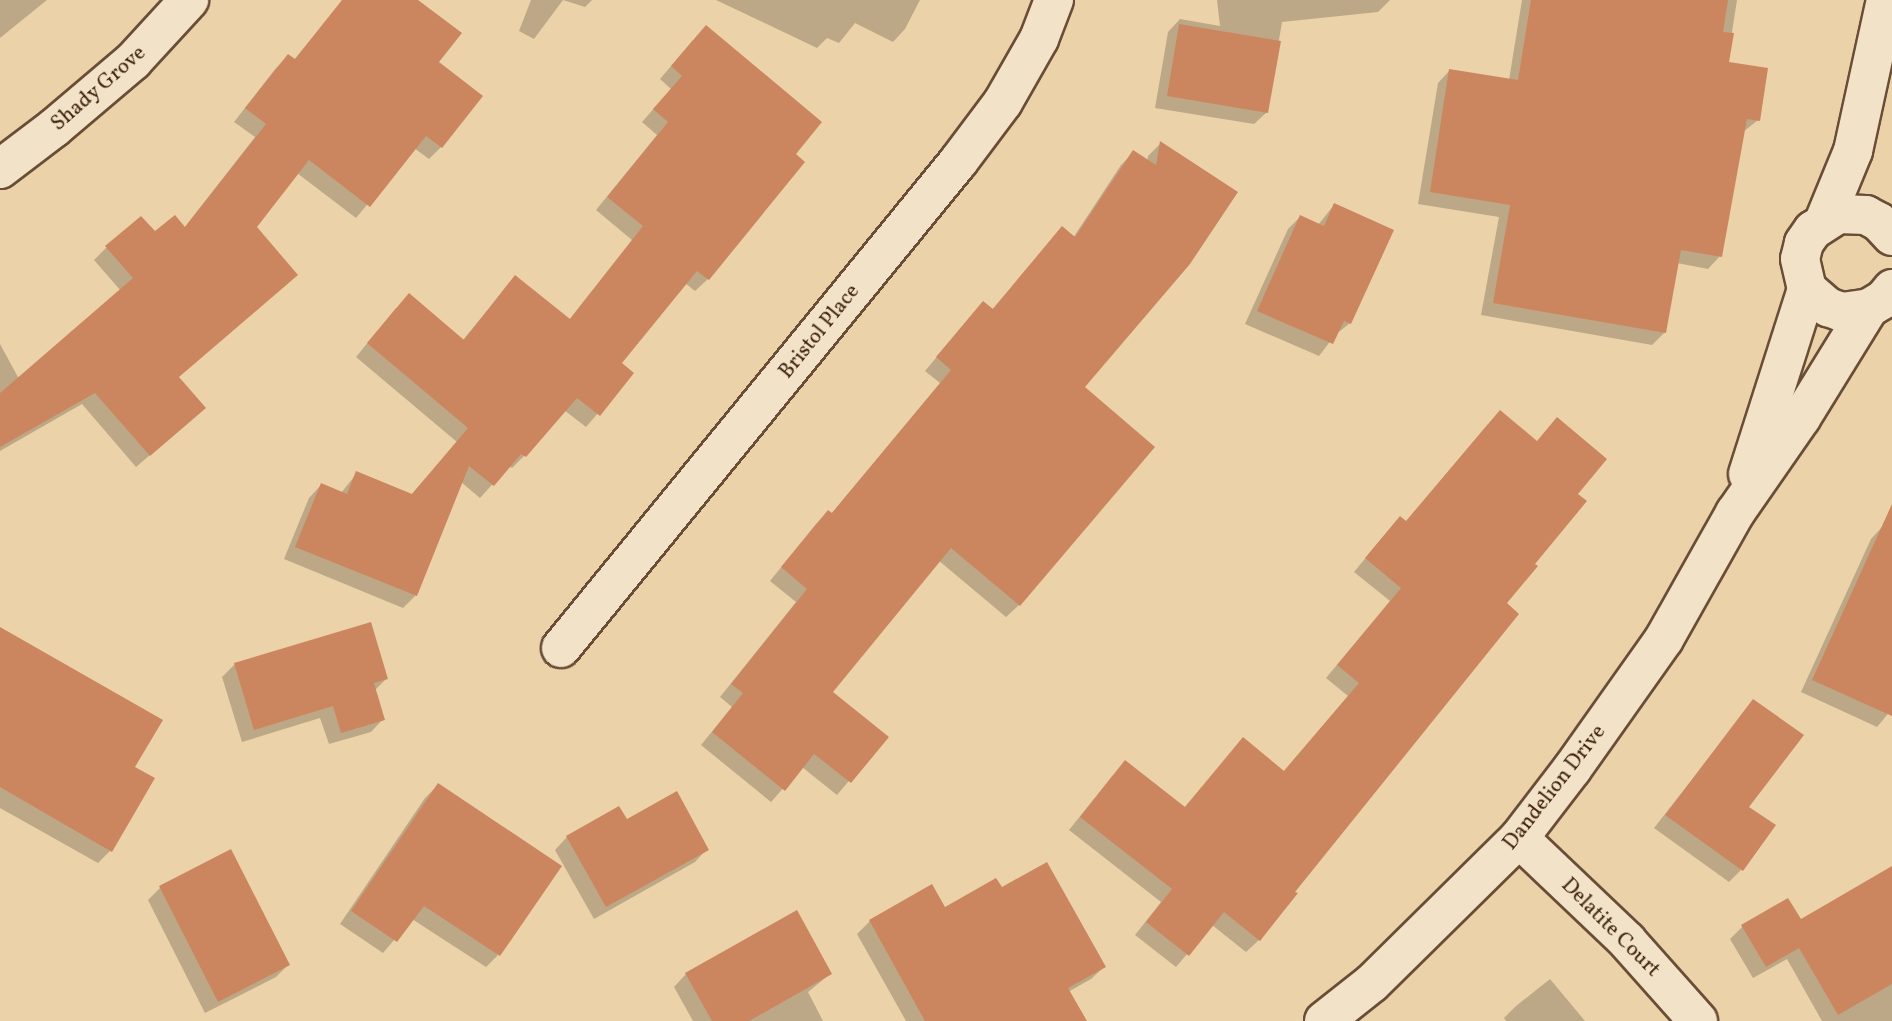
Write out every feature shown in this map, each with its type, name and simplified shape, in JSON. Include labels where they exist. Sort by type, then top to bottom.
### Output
[{"type":"street","name":"Shady Grove","points":[[0,169],[54,128],[133,61],[189,0]]},
{"type":"street","name":"Bristol Place","points":[[561,648],[958,162],[1003,102],[1039,39],[1054,0]]},
{"type":"street","points":[[1884,299],[1842,312],[1828,307],[1807,289],[1800,259],[1804,243],[1825,219],[1853,151],[1886,0]]},
{"type":"street","points":[[1825,219],[1838,214],[1866,215],[1891,223]]},
{"type":"street","name":"Dandelion Drive","points":[[1735,513],[1807,289]]},
{"type":"street","name":"Dandelion Drive","points":[[1324,1021],[1372,983],[1519,838],[1642,673],[1697,584],[1735,513],[1884,299]]},
{"type":"street","name":"Delatite Court","points":[[1519,838],[1627,941],[1698,1021]]},
{"type":"building","points":[[342,0],[418,0],[462,33],[439,62],[483,96],[442,148],[426,136],[370,207],[309,160],[257,227],[298,275],[179,377],[206,408],[150,456],[95,393],[0,447],[0,393],[133,278],[105,246],[141,216],[155,231],[175,215],[185,227],[266,124],[245,108],[288,54],[295,59]]},
{"type":"building","points":[[1531,0],[1728,0],[1723,32],[1734,33],[1729,62],[1768,68],[1760,121],[1747,119],[1722,257],[1681,250],[1666,333],[1493,303],[1510,205],[1430,192],[1449,69],[1518,80]]},
{"type":"building","points":[[1179,24],[1281,41],[1268,113],[1167,96]]},
{"type":"building","points":[[706,25],[822,122],[796,154],[805,162],[709,280],[697,271],[622,363],[634,373],[600,416],[577,398],[526,457],[521,454],[494,486],[469,466],[417,596],[295,547],[321,483],[347,494],[356,471],[412,494],[468,428],[367,343],[409,293],[464,340],[515,275],[570,319],[643,226],[607,197],[668,122],[653,109],[682,76],[671,66]]},
{"type":"building","points":[[1160,141],[1238,192],[1190,264],[1085,387],[1155,447],[1020,606],[951,548],[833,692],[889,737],[851,783],[814,754],[785,791],[712,732],[743,693],[731,684],[807,589],[781,567],[828,510],[832,513],[951,370],[936,357],[983,301],[993,309],[1062,226],[1075,237],[1133,150],[1156,165]]},
{"type":"building","points":[[1334,203],[1394,230],[1351,324],[1344,321],[1333,344],[1257,311],[1300,215],[1324,226]]},
{"type":"building","points":[[1500,410],[1537,441],[1557,417],[1607,459],[1578,494],[1587,501],[1507,603],[1519,614],[1295,892],[1298,893],[1260,941],[1224,912],[1189,956],[1146,922],[1172,889],[1080,817],[1125,760],[1185,807],[1243,737],[1284,771],[1359,683],[1337,665],[1401,588],[1365,558],[1400,516],[1406,521]]},
{"type":"building","points":[[1892,504],[1892,716],[1812,680]]},
{"type":"building","points":[[371,622],[388,679],[374,683],[385,720],[341,733],[333,706],[254,730],[234,663]]},
{"type":"building","points":[[0,627],[163,720],[135,767],[155,778],[112,852],[0,787]]},
{"type":"building","points":[[1753,699],[1804,735],[1749,807],[1776,825],[1743,871],[1665,815]]},
{"type":"building","points":[[438,783],[562,866],[500,956],[424,906],[397,942],[351,911]]},
{"type":"building","points":[[677,791],[709,850],[606,907],[566,836],[619,806],[627,819]]},
{"type":"building","points":[[231,849],[290,965],[218,1002],[159,886]]},
{"type":"building","points":[[1047,862],[1106,967],[1068,988],[1087,1021],[925,1021],[869,920],[932,884],[945,907],[996,878],[1002,887]]},
{"type":"building","points":[[1892,866],[1892,984],[1838,1015],[1799,948],[1766,967],[1741,925],[1788,898],[1801,919]]},
{"type":"building","points":[[797,910],[832,974],[749,1021],[712,1021],[685,973]]}]
